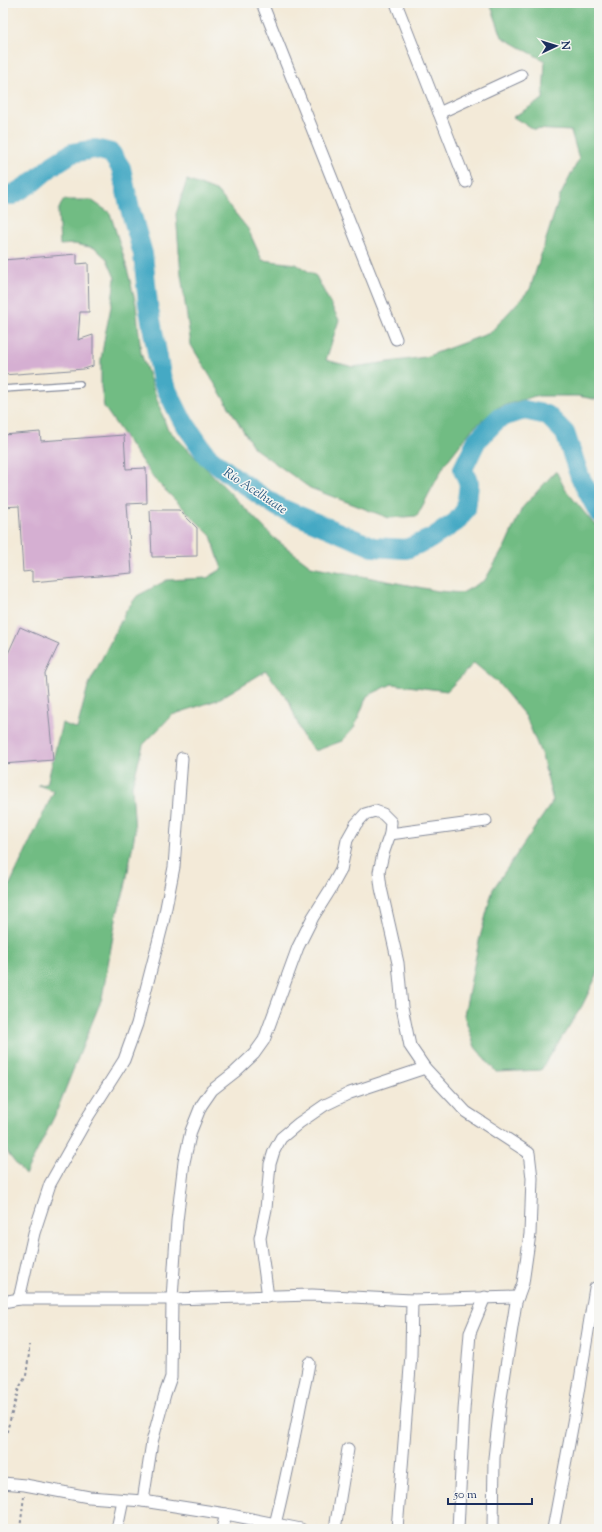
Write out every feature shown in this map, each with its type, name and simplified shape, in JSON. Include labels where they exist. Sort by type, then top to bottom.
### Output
[{"type":"street","points":[[262,3],[396,338]]},
{"type":"street","points":[[396,3],[466,182]]},
{"type":"street","points":[[439,113],[521,75]]},
{"type":"street","points":[[19,1299],[34,1233],[50,1184],[89,1115],[124,1060],[137,1024],[164,922],[174,867],[182,758]]},
{"type":"street","points":[[143,1501],[152,1442],[171,1377],[172,1299],[177,1221],[184,1162],[191,1131],[201,1106],[212,1090],[254,1054],[264,1040],[273,1019],[298,947],[313,917],[341,870],[347,840],[356,824],[365,814],[375,811],[384,814],[391,822],[390,834],[379,872],[381,888],[398,963],[402,1007],[410,1046],[425,1068],[466,1112],[528,1153],[532,1178],[530,1234],[523,1283],[518,1297],[506,1361],[500,1405],[494,1458],[493,1529]]},
{"type":"street","points":[[390,834],[486,821]]},
{"type":"street","points":[[268,1297],[260,1238],[266,1209],[270,1164],[274,1151],[281,1138],[299,1123],[325,1105],[350,1093],[425,1068]]},
{"type":"street","points":[[553,1529],[574,1417],[595,1288]]},
{"type":"street","points":[[3,1302],[19,1299],[172,1299],[312,1295],[412,1300],[518,1297]]},
{"type":"street","points":[[458,1529],[464,1410],[470,1333],[486,1297]]},
{"type":"street","points":[[398,1529],[409,1374],[412,1300]]},
{"type":"street","points":[[275,1524],[284,1491],[300,1406],[306,1386],[309,1363]]},
{"type":"street","points":[[336,1529],[348,1449]]},
{"type":"street","points":[[3,1484],[26,1485],[89,1497],[143,1501],[226,1514],[275,1524],[287,1528],[301,1529]]},
{"type":"street","points":[[117,1529],[123,1500]]},
{"type":"street","points":[[222,1529],[226,1514]]},
{"type":"lane","points":[[3,389],[80,384]]},
{"type":"path","points":[[3,1450],[19,1388],[26,1376],[29,1345]]},
{"type":"path","points":[[20,1529],[26,1485]]},
{"type":"green space","points":[[490,3],[599,3],[599,400],[578,396],[535,396],[499,407],[473,428],[445,464],[417,516],[389,518],[310,488],[254,448],[191,345],[181,275],[176,214],[187,180],[218,192],[248,229],[262,260],[296,264],[316,276],[339,320],[326,360],[353,367],[425,357],[490,333],[530,289],[560,196],[579,159],[571,131],[533,129],[513,117],[543,99],[545,61],[502,37]]},
{"type":"green space","points":[[63,200],[91,200],[110,213],[124,257],[136,304],[141,353],[167,428],[274,538],[311,566],[438,591],[462,593],[485,580],[505,546],[522,508],[556,471],[565,489],[593,523],[599,526],[599,971],[582,1006],[541,1070],[496,1072],[475,1047],[464,1015],[479,941],[493,889],[553,801],[542,756],[526,717],[498,683],[474,663],[447,691],[392,684],[367,696],[354,728],[342,741],[315,751],[303,737],[289,701],[266,671],[217,700],[172,715],[143,745],[132,786],[135,832],[125,888],[117,914],[102,998],[55,1115],[25,1175],[9,1155],[3,1142],[3,899],[54,791],[38,785],[47,784],[62,723],[77,729],[88,686],[126,611],[137,596],[167,580],[207,578],[222,569],[211,536],[154,479],[104,407],[101,387],[101,360],[115,278],[107,259],[95,248],[74,244],[60,245],[58,211]]},
{"type":"building","points":[[77,254],[77,264],[88,263],[89,312],[80,312],[78,340],[93,335],[93,366],[84,369],[3,375],[3,260]]},
{"type":"building","points":[[40,432],[41,441],[124,435],[126,469],[146,468],[147,503],[127,504],[132,573],[32,582],[32,571],[23,572],[19,506],[3,507],[3,435]]},
{"type":"building","points":[[150,510],[179,510],[197,528],[197,556],[152,557]]},
{"type":"building","points":[[20,627],[59,644],[45,674],[53,760],[3,764],[3,657],[6,658]]},
{"type":"waterway","name":"Río Acelhuate","points":[[3,194],[12,195],[33,182],[53,165],[72,153],[95,149],[111,153],[121,168],[129,205],[143,254],[148,304],[162,380],[181,418],[207,456],[239,481],[278,507],[373,547],[406,549],[430,539],[456,522],[466,509],[469,484],[463,469],[477,440],[499,418],[524,410],[547,415],[565,433],[580,477],[599,513]]}]
